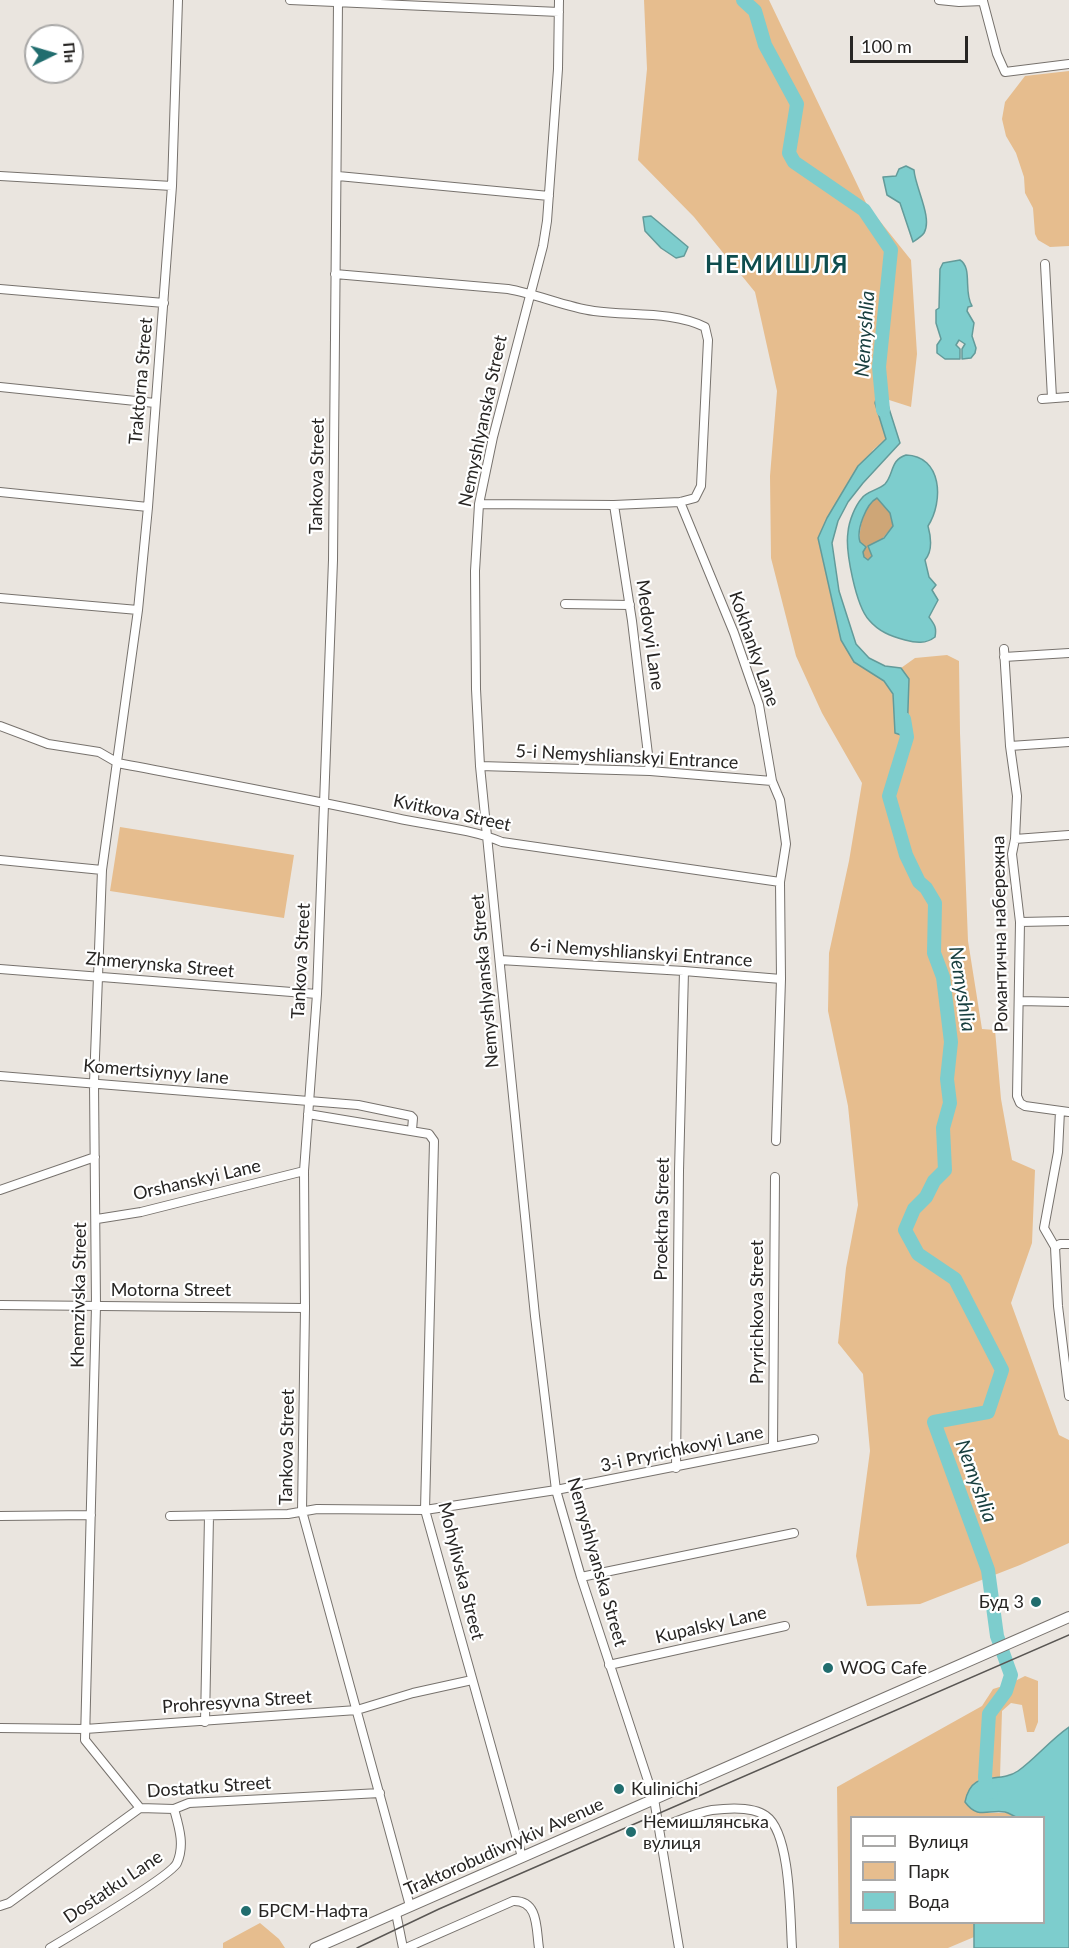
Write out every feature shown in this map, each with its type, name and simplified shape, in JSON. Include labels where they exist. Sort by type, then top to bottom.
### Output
[{"type":"main road","name":"Traktorobudivnykiv Avenue","points":[[315,1948],[1069,1617]]},
{"type":"street","name":"Traktorna Street","points":[[118,763],[138,610],[148,507],[172,186],[178,0]]},
{"type":"street","points":[[290,0],[558,12]]},
{"type":"street","name":"Nemyshlyanska Street","points":[[559,0],[558,69],[543,246],[493,437],[479,504],[475,583],[476,689],[480,766],[535,1316],[556,1490],[581,1577],[654,1799],[679,1948]]},
{"type":"street","points":[[939,0],[959,2],[983,0],[997,54],[1005,72],[1069,64]]},
{"type":"street","name":"Tankova Street","points":[[338,2],[333,560],[317,994],[304,1171],[305,1308],[302,1511],[410,1906]]},
{"type":"street","points":[[0,176],[172,186]]},
{"type":"street","points":[[338,176],[549,196]]},
{"type":"street","points":[[1045,264],[1052,398]]},
{"type":"street","points":[[335,274],[435,281],[530,293],[592,310],[690,320],[705,327],[708,340],[701,486],[695,498],[680,502],[614,505],[479,504]]},
{"type":"street","points":[[0,289],[164,303]]},
{"type":"street","points":[[0,387],[155,403]]},
{"type":"street","points":[[1042,399],[1069,397]]},
{"type":"street","points":[[0,492],[148,507]]},
{"type":"street","name":"Kokhanky Lane","points":[[680,502],[734,633],[759,705],[772,781],[780,800],[786,844],[780,882]]},
{"type":"street","name":"Medovyi Lane","points":[[614,505],[630,605],[650,771]]},
{"type":"street","points":[[0,598],[138,610]]},
{"type":"street","points":[[564,604],[630,605]]},
{"type":"street","name":"Романтична набережна","points":[[1069,653],[1004,653],[1010,746],[1017,795],[1012,854],[1020,922],[1017,1096],[1020,1103],[1025,1106],[1064,1111],[1044,1228],[1055,1247],[1058,1306],[1069,1396]]},
{"type":"street","name":"Kvitkova Street","points":[[0,726],[48,744],[99,752],[118,763],[325,803],[439,828],[478,833],[502,842],[780,882]]},
{"type":"street","points":[[1010,746],[1069,742]]},
{"type":"street","name":"Khemzivska Street","points":[[118,763],[102,870],[94,1083],[96,1306],[85,1740],[140,1808]]},
{"type":"street","name":"5-i Nemyshlianskyi Entrance","points":[[480,766],[650,771],[772,781]]},
{"type":"street","points":[[1015,838],[1069,835]]},
{"type":"street","points":[[0,860],[102,870]]},
{"type":"street","points":[[776,1141],[780,882]]},
{"type":"street","points":[[1020,922],[1069,921]]},
{"type":"street","name":"6-i Nemyshlianskyi Entrance","points":[[500,960],[780,979]]},
{"type":"street","name":"Zhmerynska Street","points":[[0,969],[317,994]]},
{"type":"street","name":"Proektna Street","points":[[676,1468],[684,971]]},
{"type":"street","points":[[1019,1001],[1069,1002]]},
{"type":"street","name":"Komertsiynyy lane","points":[[0,1076],[358,1105],[401,1112],[411,1116],[413,1118],[412,1130]]},
{"type":"street","points":[[308,1114],[412,1130]]},
{"type":"street","name":"Mohylivska Street","points":[[412,1130],[429,1134],[434,1141],[425,1510],[522,1857]]},
{"type":"street","points":[[0,1190],[95,1157]]},
{"type":"street","name":"Orshanskyi Lane","points":[[97,1219],[141,1212],[304,1171]]},
{"type":"street","name":"Pryrichkova Street","points":[[773,1447],[775,1177]]},
{"type":"street","points":[[1055,1247],[1060,1244],[1069,1244]]},
{"type":"street","name":"Motorna Street","points":[[0,1305],[305,1308]]},
{"type":"street","points":[[1058,1306],[1069,1307]]},
{"type":"street","name":"3-i Pryrichkovyi Lane","points":[[170,1516],[288,1514],[317,1509],[425,1510],[556,1490],[814,1439]]},
{"type":"street","points":[[0,1515],[91,1515]]},
{"type":"street","points":[[205,1722],[209,1516]]},
{"type":"street","points":[[581,1577],[794,1533]]},
{"type":"street","name":"Kupalsky Lane","points":[[609,1665],[785,1626]]},
{"type":"street","name":"Prohresyvna Street","points":[[0,1728],[85,1729],[357,1710],[413,1693],[472,1680]]},
{"type":"street","name":"Dostatku Street","points":[[0,1906],[9,1903],[140,1808],[174,1809],[189,1803],[380,1793]]},
{"type":"street","name":"Dostatku Lane","points":[[50,1948],[159,1879],[176,1865],[182,1848],[174,1809]]},
{"type":"street","points":[[660,1827],[711,1810],[749,1810],[768,1816],[781,1837],[786,1863],[792,1948]]},
{"type":"street","points":[[396,1912],[405,1948],[513,1902],[525,1903],[533,1911],[539,1948]]},
{"type":"green space","points":[[644,0],[769,0],[867,205],[911,260],[917,354],[911,407],[886,399],[878,392],[875,403],[886,439],[873,450],[818,538],[855,662],[884,681],[893,695],[896,733],[907,737],[909,680],[901,668],[915,658],[947,655],[959,661],[968,941],[982,1029],[995,1030],[1001,1099],[1012,1160],[1035,1170],[1032,1243],[1011,1303],[1059,1435],[1069,1440],[1069,1543],[920,1604],[867,1606],[856,1556],[870,1451],[863,1374],[838,1343],[846,1268],[858,1205],[848,1106],[828,1011],[829,953],[849,861],[862,783],[822,713],[796,656],[771,558],[770,476],[777,391],[755,292],[694,217],[638,160],[647,69]]},
{"type":"green space","points":[[1069,71],[1069,246],[1050,247],[1038,240],[1035,234],[1033,208],[1025,193],[1024,177],[1016,153],[1006,136],[1002,119],[1005,102],[1025,76]]},
{"type":"green space","points":[[120,827],[294,855],[284,918],[110,891]]},
{"type":"green space","points":[[1025,1676],[1038,1681],[1038,1722],[1034,1732],[1027,1732],[1022,1705],[1011,1703],[1002,1711],[1000,1777],[985,1777],[988,1813],[1008,1813],[1013,1816],[850,1816],[850,1924],[974,1924],[974,1937],[948,1948],[839,1948],[837,1787],[982,1706],[993,1689]]},
{"type":"green space","points":[[260,1923],[279,1939],[285,1948],[223,1948],[223,1943]]},
{"type":"shaded area","points":[[877,498],[890,513],[893,526],[872,551],[872,558],[868,561],[861,548],[860,528],[866,509]]},
{"type":"water","points":[[906,166],[914,170],[926,219],[924,233],[913,242],[900,203],[887,195],[883,177],[896,176],[899,169]]},
{"type":"water","points":[[651,216],[688,247],[684,256],[676,258],[661,248],[645,231],[643,217]]},
{"type":"water","points":[[960,260],[967,274],[968,294],[972,306],[968,307],[967,311],[974,323],[972,336],[976,348],[971,358],[962,359],[962,349],[965,344],[959,340],[956,345],[960,349],[960,359],[945,359],[937,353],[937,345],[941,339],[936,323],[936,310],[939,308],[940,269],[943,263]]},
{"type":"water","points":[[878,392],[886,399],[900,443],[848,502],[838,521],[832,543],[839,591],[856,644],[869,658],[885,666],[901,668],[909,679],[907,737],[895,733],[893,694],[884,681],[854,662],[841,640],[818,538],[827,518],[858,466],[886,439],[875,403]]},
{"type":"water","points":[[906,455],[918,457],[927,463],[933,471],[938,493],[933,516],[928,526],[930,548],[925,560],[929,577],[936,585],[932,590],[938,600],[929,617],[935,626],[936,634],[932,639],[924,642],[909,641],[890,635],[881,631],[869,620],[856,591],[848,552],[849,528],[857,505],[864,496],[885,484],[897,460]],"holes":[[[877,498],[890,513],[893,526],[884,538],[868,546],[872,556],[868,560],[864,557],[863,552],[866,547],[860,542],[859,537],[866,511]]]},
{"type":"water","points":[[1069,1727],[1069,1948],[974,1948],[974,1924],[1045,1924],[1045,1816],[1014,1816],[999,1811],[984,1813],[974,1811],[965,1802],[968,1791],[973,1784],[980,1781],[1010,1775],[1018,1771]]},
{"type":"waterway","name":"Nemyshlia","points":[[743,0],[755,11],[765,45],[797,104],[789,153],[794,162],[864,210],[891,250],[879,367],[883,410]]},
{"type":"waterway","name":"Nemyshlia","points":[[904,719],[907,737],[889,796],[906,855],[919,882],[926,888],[935,903],[934,953],[943,977],[951,1042],[947,1079],[950,1103],[943,1128],[945,1170],[934,1181],[926,1197],[914,1209],[905,1230],[918,1254],[955,1279],[1002,1370],[988,1412],[934,1422],[988,1570],[997,1636],[1011,1675],[1006,1691],[989,1714],[985,1777],[986,1787],[991,1792]]},
{"type":"tram line","points":[[357,1948],[439,1909],[1069,1635]]},
{"type":"place","name":"Буд 3","points":[[1036,1602]]},
{"type":"place","name":"WOG Cafe","points":[[828,1668]]},
{"type":"place","name":"Kulinichi","points":[[619,1789]]},
{"type":"place","name":"Немишлянська вулиця","points":[[631,1832]]},
{"type":"place","name":"БРСМ-Нафта","points":[[246,1911]]},
{"type":"district","name":"НЕМИШЛЯ","points":[[777,265]]}]
